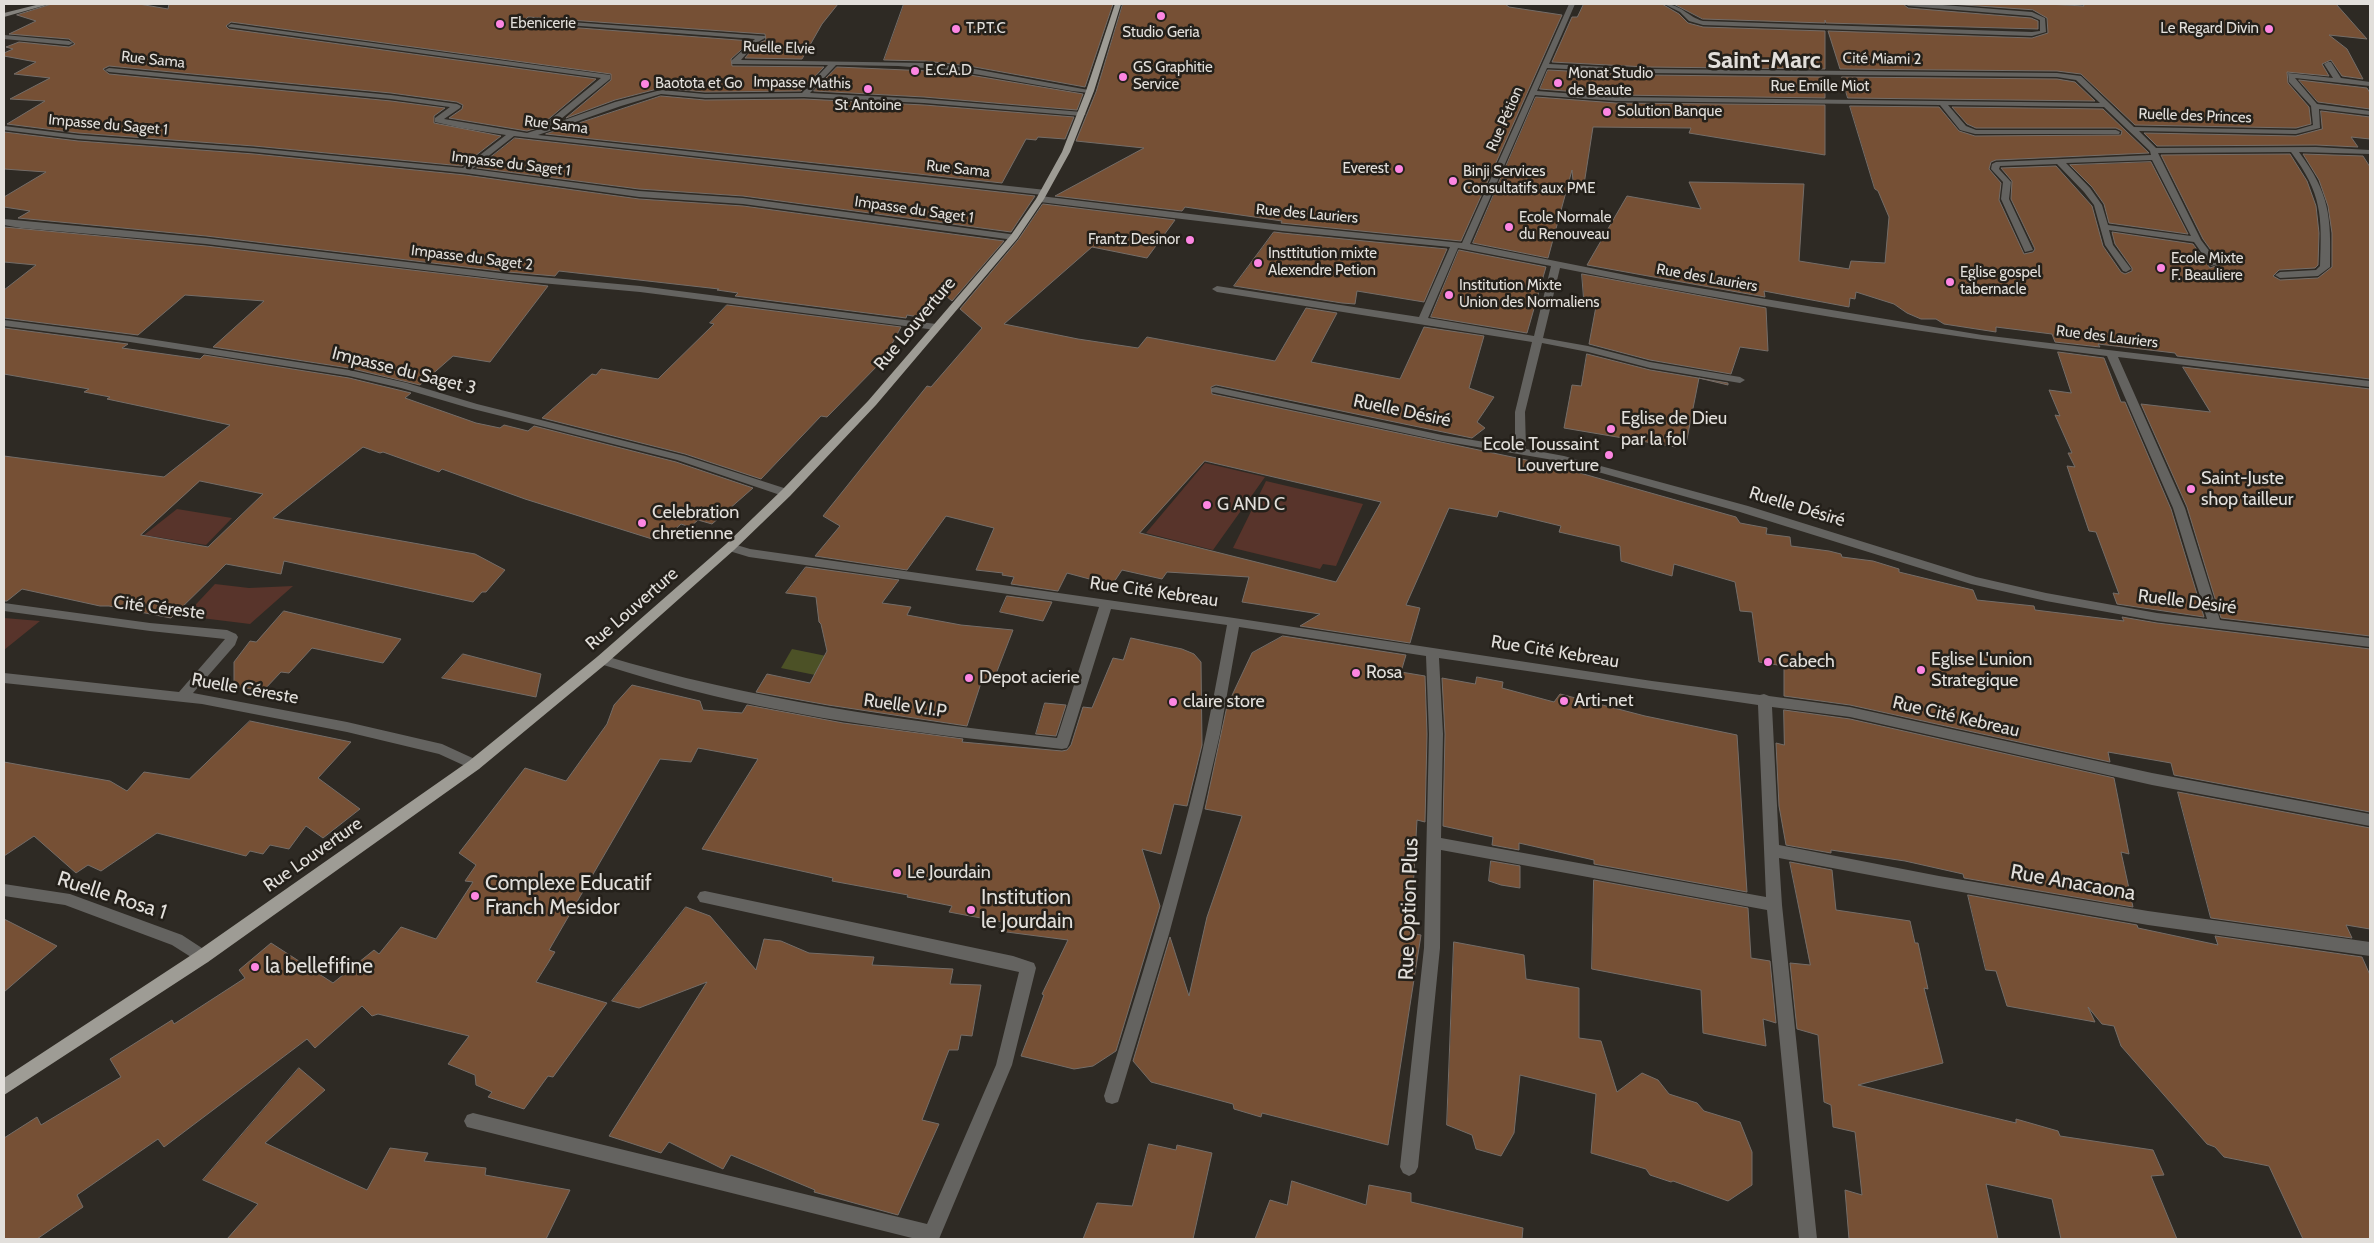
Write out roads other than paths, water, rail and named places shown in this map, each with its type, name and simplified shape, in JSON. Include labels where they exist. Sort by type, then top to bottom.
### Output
[{"type":"main road","name":"Rue Louverture","points":[[4,1088],[202,958],[474,765],[602,660],[730,547],[786,493],[872,403],[1014,237],[1042,196],[1066,152],[1082,114],[1118,4]]},
{"type":"street","points":[[4,15],[47,4]]},
{"type":"street","points":[[1562,4],[1572,4]]},
{"type":"street","name":"Rue Pétion","points":[[1422,320],[1460,246],[1533,92],[1572,4]]},
{"type":"street","points":[[1667,4],[1682,10],[1691,20],[1703,23],[2043,32],[2043,19],[2037,16],[1908,4]]},
{"type":"street","name":"Ruelle Elvie","points":[[529,21],[763,37],[754,42],[735,62],[834,63],[954,68],[1037,84],[1090,91]]},
{"type":"street","points":[[231,26],[607,77],[545,129]]},
{"type":"street","points":[[4,37],[69,43]]},
{"type":"street","points":[[804,95],[834,63]]},
{"type":"street","points":[[2328,64],[2338,80]]},
{"type":"street","name":"Cité Miami 2","points":[[1544,66],[1646,71],[2070,76]]},
{"type":"street","name":"Rue Sama","points":[[109,70],[390,97],[457,106],[438,120],[461,126],[512,134],[1042,196]]},
{"type":"street","points":[[2370,84],[2291,74],[2292,80],[2315,106],[2370,113]]},
{"type":"street","name":"Ruelle des Princes","points":[[2070,76],[2078,78],[2132,129],[2296,132],[2317,126],[2315,106]]},
{"type":"street","name":"Impasse Mathis","points":[[528,136],[618,104],[661,92],[705,96],[804,95],[924,101],[1082,114]]},
{"type":"street","name":"Rue Emille Miot","points":[[1533,92],[1616,100],[2108,105]]},
{"type":"street","points":[[1941,102],[1963,128],[1968,130],[2116,132]]},
{"type":"street","name":"Impasse du Saget 1","points":[[4,128],[78,137],[254,150],[465,171],[639,194],[743,201],[1014,237]]},
{"type":"street","points":[[2132,129],[2154,153],[2197,240],[2214,264]]},
{"type":"street","points":[[465,171],[512,134]]},
{"type":"street","points":[[2280,275],[2318,273],[2325,267],[2327,223],[2323,199],[2315,179],[2293,150]]},
{"type":"street","points":[[2028,250],[2005,198],[2007,182],[1995,166],[2154,153],[2293,150],[2370,152]]},
{"type":"street","points":[[2058,160],[2087,190],[2098,205],[2110,244],[2126,269]]},
{"type":"street","name":"Rue des Lauriers","points":[[1042,196],[1282,228],[1460,246],[1556,266],[1871,321],[1982,338],[2370,384]]},
{"type":"street","name":"Impasse du Saget 2","points":[[4,222],[237,244],[508,278],[640,289],[936,327]]},
{"type":"street","points":[[2104,227],[2197,240]]},
{"type":"street","points":[[1521,451],[1520,412],[1556,266]]},
{"type":"street","points":[[1217,289],[1539,340],[1588,349],[1650,365],[1740,380]]},
{"type":"street","name":"Impasse du Saget 3","points":[[4,323],[130,339],[296,364],[367,377],[403,385],[473,406],[635,445],[786,493]]},
{"type":"street","points":[[2111,353],[2179,508],[2215,623]]},
{"type":"street","name":"Ruelle Désiré","points":[[1216,390],[1442,438],[1560,458],[1744,509],[1975,581],[2102,608],[2370,643]]},
{"type":"street","name":"Rue Cité Kebreau","points":[[730,547],[749,553],[1432,651],[1652,686],[1764,699],[1850,712],[2152,779],[2370,820]]},
{"type":"street","name":"Ruelle V.I.P","points":[[602,660],[629,669],[744,697],[830,713],[934,730],[1062,744],[1106,605]]},
{"type":"street","name":"Cité Céreste","points":[[4,606],[150,627],[223,633],[232,637],[229,644],[182,697]]},
{"type":"street","points":[[1112,1096],[1145,991],[1186,843],[1212,736],[1234,622]]},
{"type":"street","name":"Rue Option Plus","points":[[1409,1167],[1432,948],[1436,734],[1432,651]]},
{"type":"street","name":"Ruelle Céreste","points":[[4,678],[202,699],[347,727],[442,749],[474,765]]},
{"type":"street","points":[[1764,699],[1774,905],[1808,1239]]},
{"type":"street","points":[[1433,842],[1774,905]]},
{"type":"street","name":"Rue Anacaona","points":[[1771,850],[1939,882],[2148,918],[2370,949]]},
{"type":"street","name":"Ruelle Rosa 1","points":[[4,890],[65,899],[177,940],[202,958]]},
{"type":"street","points":[[473,1121],[931,1237],[1004,1065],[1028,968],[1014,963],[705,898]]},
{"type":"place","name":"Studio Geria","points":[[1161,16]]},
{"type":"place","name":"Ebenicerie","points":[[500,24]]},
{"type":"place","name":"T.P.T.C","points":[[956,29]]},
{"type":"place","name":"Le Regard Divin","points":[[2269,29]]},
{"type":"place","name":"E.C.A.D","points":[[915,71]]},
{"type":"place","name":"GS Graphitie Service","points":[[1123,77]]},
{"type":"place","name":"Monat Studio de Beaute","points":[[1558,83]]},
{"type":"place","name":"Baotota et Go","points":[[645,84]]},
{"type":"place","name":"St Antoine","points":[[868,89]]},
{"type":"place","name":"Solution Banque","points":[[1607,112]]},
{"type":"place","name":"Everest","points":[[1399,169]]},
{"type":"place","name":"Binji Services Consultatifs aux PME","points":[[1453,181]]},
{"type":"place","name":"Ecole Normale du Renouveau","points":[[1509,227]]},
{"type":"place","name":"Frantz Desinor","points":[[1190,240]]},
{"type":"place","name":"Insttitution mixte Alexendre Petion","points":[[1258,263]]},
{"type":"place","name":"Ecole Mixte F. Beauliere","points":[[2161,268]]},
{"type":"place","name":"Eglise gospel tabernacle","points":[[1950,282]]},
{"type":"place","name":"Institution Mixte Union des Normaliens","points":[[1449,295]]},
{"type":"place","name":"Eglise de Dieu par la fol","points":[[1611,429]]},
{"type":"place","name":"Ecole Toussaint Louverture","points":[[1609,455]]},
{"type":"place","name":"Saint-Juste shop tailleur","points":[[2191,489]]},
{"type":"place","name":"G AND C","points":[[1207,505]]},
{"type":"place","name":"Celebration chretienne","points":[[642,523]]},
{"type":"place","name":"Cabech","points":[[1768,662]]},
{"type":"place","name":"Eglise L'union Strategique","points":[[1921,670]]},
{"type":"place","name":"Rosa","points":[[1356,673]]},
{"type":"place","name":"Depot acierie","points":[[969,678]]},
{"type":"place","name":"Arti-net","points":[[1564,701]]},
{"type":"place","name":"claire store","points":[[1173,702]]},
{"type":"place","name":"Le Jourdain","points":[[897,873]]},
{"type":"place","name":"Complexe Educatif Franch Mesidor","points":[[475,896]]},
{"type":"place","name":"Institution le Jourdain","points":[[971,910]]},
{"type":"place","name":"la bellefifine","points":[[255,967]]},
{"type":"district","name":"Saint-Marc","points":[[1764,61]]}]
